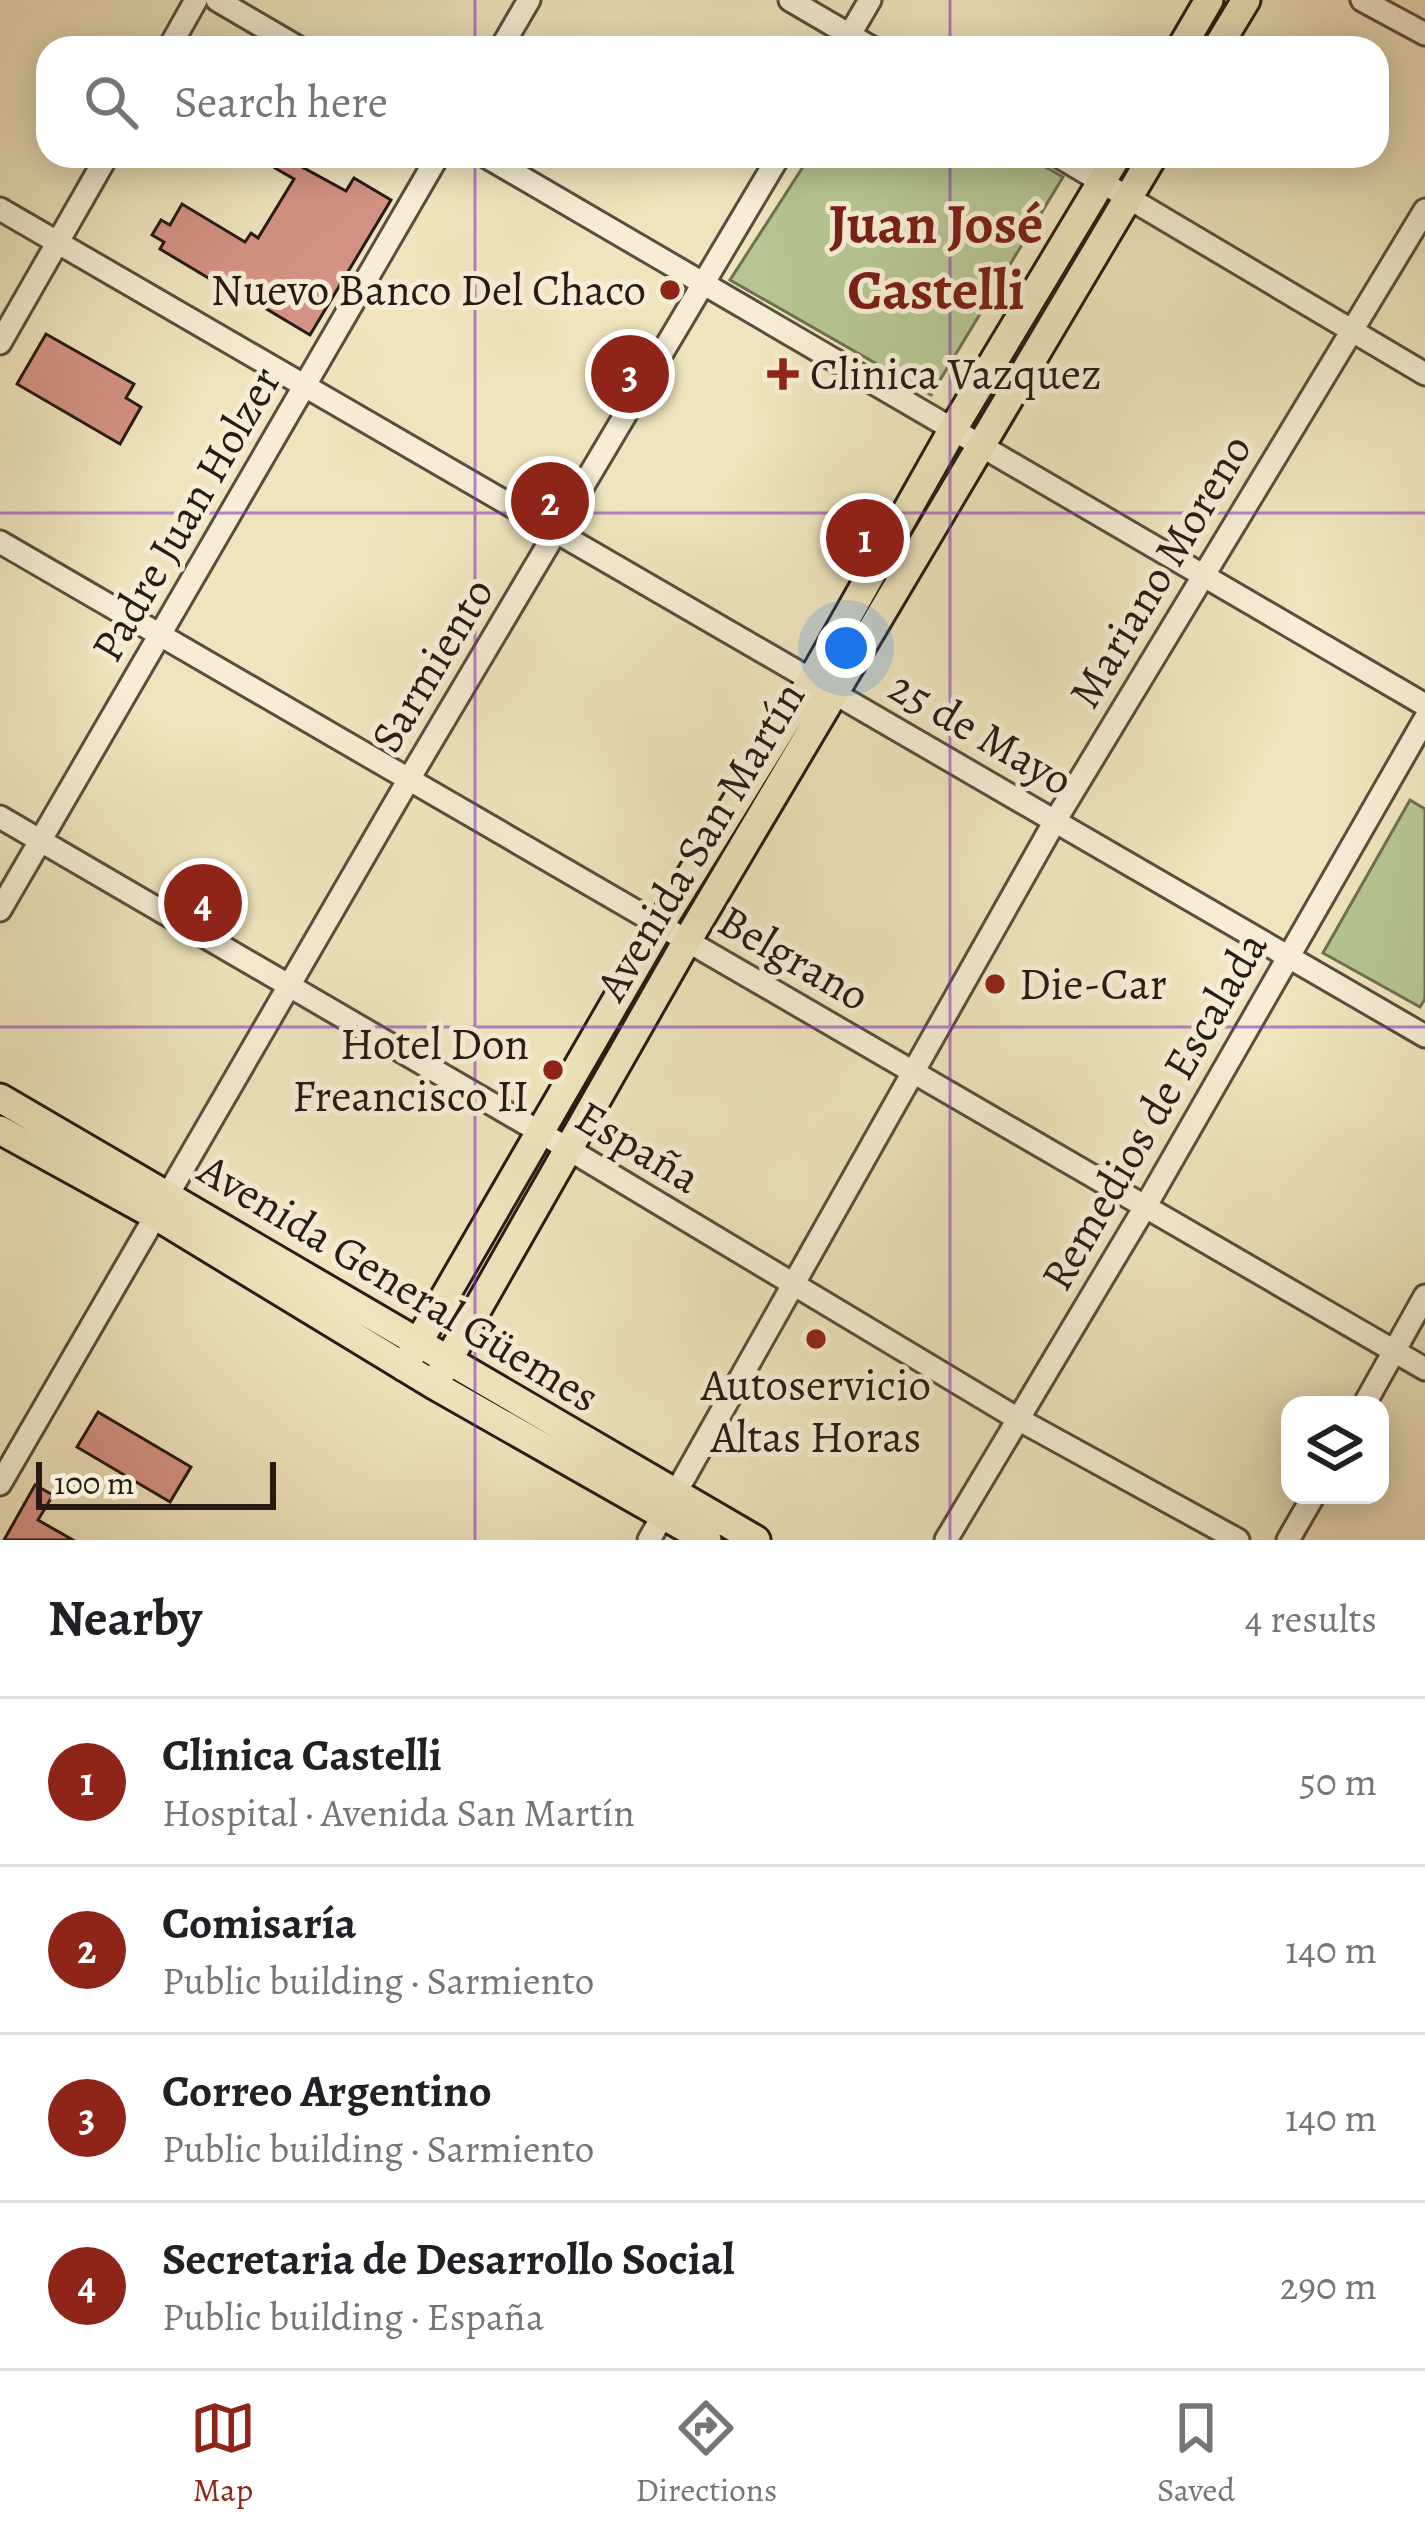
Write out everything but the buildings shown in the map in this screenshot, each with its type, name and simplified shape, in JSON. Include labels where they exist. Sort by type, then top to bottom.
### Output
[{"type":"main road","points":[[1188,36],[1209,0]]},
{"type":"main road","points":[[1224,36],[1246,0]]},
{"type":"main road","name":"Avenida San Martín","points":[[404,1367],[660,925],[812,680],[953,429],[1110,168]]},
{"type":"main road","name":"Avenida San Martín","points":[[434,1385],[687,941],[1146,168]]},
{"type":"main road","name":"Avenida General Güemes","points":[[0,1098],[404,1367],[707,1540]]},
{"type":"main road","name":"Avenida General Güemes","points":[[0,1130],[164,1206],[448,1358],[663,1517],[756,1540]]},
{"type":"street","points":[[176,36],[196,0]]},
{"type":"street","points":[[217,0],[278,36]]},
{"type":"street","points":[[508,36],[529,0]]},
{"type":"street","points":[[790,0],[838,36]]},
{"type":"street","points":[[850,36],[871,0]]},
{"type":"street","points":[[1363,0],[1425,34]]},
{"type":"street","points":[[0,343],[100,168]]},
{"type":"street","name":"Padre Juan Holzer","points":[[0,910],[431,168]]},
{"type":"street","points":[[506,168],[1425,705]]},
{"type":"street","name":"Sarmiento","points":[[0,1484],[409,779],[772,168]]},
{"type":"street","points":[[1078,168],[1425,374]]},
{"type":"street","name":"25 de Mayo","points":[[0,209],[1425,1036]]},
{"type":"street","name":"Mariano Moreno","points":[[663,1517],[1055,821],[1425,210]]},
{"type":"street","name":"Belgrano","points":[[0,542],[1425,1369]]},
{"type":"street","name":"Remedios de Escalada","points":[[946,1540],[1145,1207],[1425,719]]},
{"type":"street","name":"España","points":[[0,817],[540,1132],[1018,1420],[1238,1540]]},
{"type":"street","points":[[1369,1396],[1425,1296]]},
{"type":"street","points":[[1288,1540],[1309,1504]]},
{"type":"green space","points":[[802,168],[1047,168],[1063,177],[931,395],[730,280]]},
{"type":"green space","points":[[1410,800],[1425,809],[1425,999],[1420,1007],[1323,953]]},
{"type":"place","name":"Nuevo Banco Del Chaco","points":[[670,290]]},
{"type":"place","name":"Correo Argentino","points":[[630,374]]},
{"type":"place","name":"Clinica Vazquez","points":[[783,374]]},
{"type":"place","name":"Comisaría","points":[[550,501]]},
{"type":"place","name":"Clinica Castelli","points":[[865,538]]},
{"type":"place","name":"Secretaria de Desarrollo Social","points":[[203,903]]},
{"type":"place","name":"Die-Car","points":[[995,984]]},
{"type":"place","name":"Hotel Don Freancisco II","points":[[553,1070]]},
{"type":"place","name":"Autoservicio Altas Horas","points":[[816,1339]]},
{"type":"district","name":"Juan José Castelli","points":[[936,257]]}]
